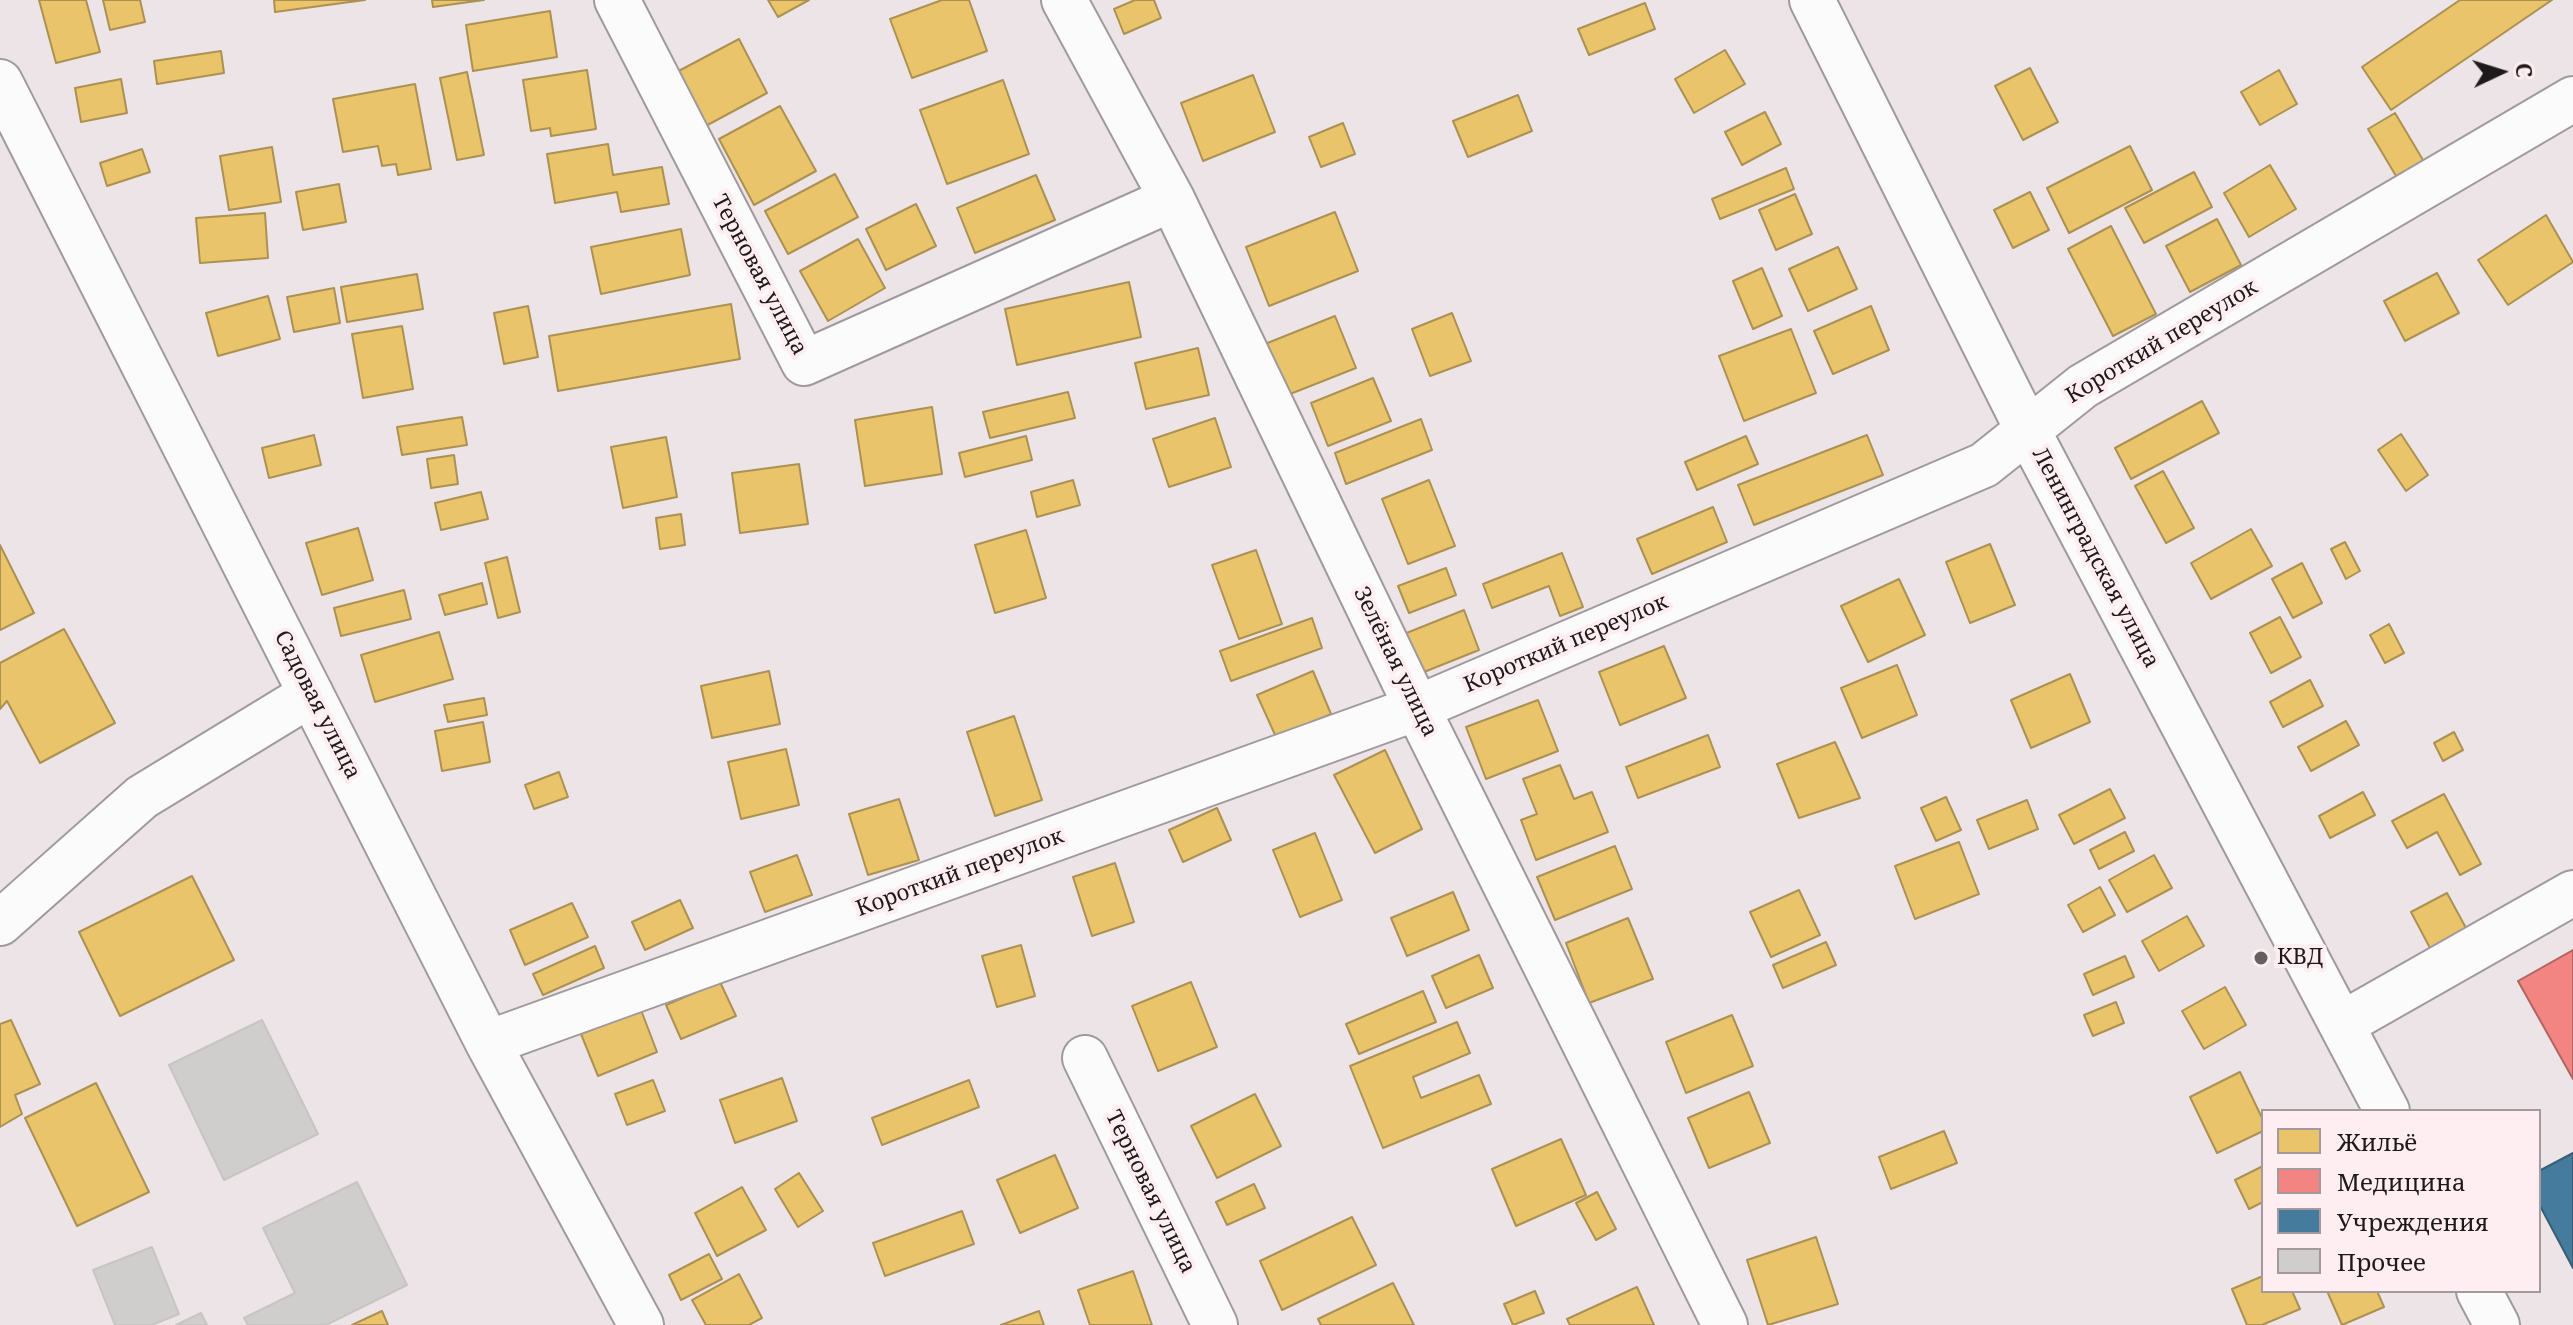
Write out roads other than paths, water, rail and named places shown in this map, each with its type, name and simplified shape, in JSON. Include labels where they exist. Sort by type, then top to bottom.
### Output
[{"type":"street","name":"Терновая улица","points":[[617,0],[804,363],[1172,199]]},
{"type":"street","name":"Зелёная улица","points":[[1064,0],[1172,199],[1417,708],[1725,1325]]},
{"type":"street","name":"Ленинградская улица","points":[[1812,0],[2028,431],[2386,1109]]},
{"type":"street","name":"Садовая улица","points":[[0,82],[488,1043],[641,1325]]},
{"type":"street","name":"Короткий переулок","points":[[488,1043],[1417,708],[1984,465],[2083,386],[2573,99]]},
{"type":"street","points":[[0,923],[142,797],[311,694]]},
{"type":"street","points":[[2342,1024],[2573,893]]},
{"type":"street","name":"Терновая улица","points":[[1085,1058],[1215,1325]]},
{"type":"street","points":[[2480,1293],[2497,1325]]},
{"type":"place","name":"КВД","points":[[2261,958]]}]
